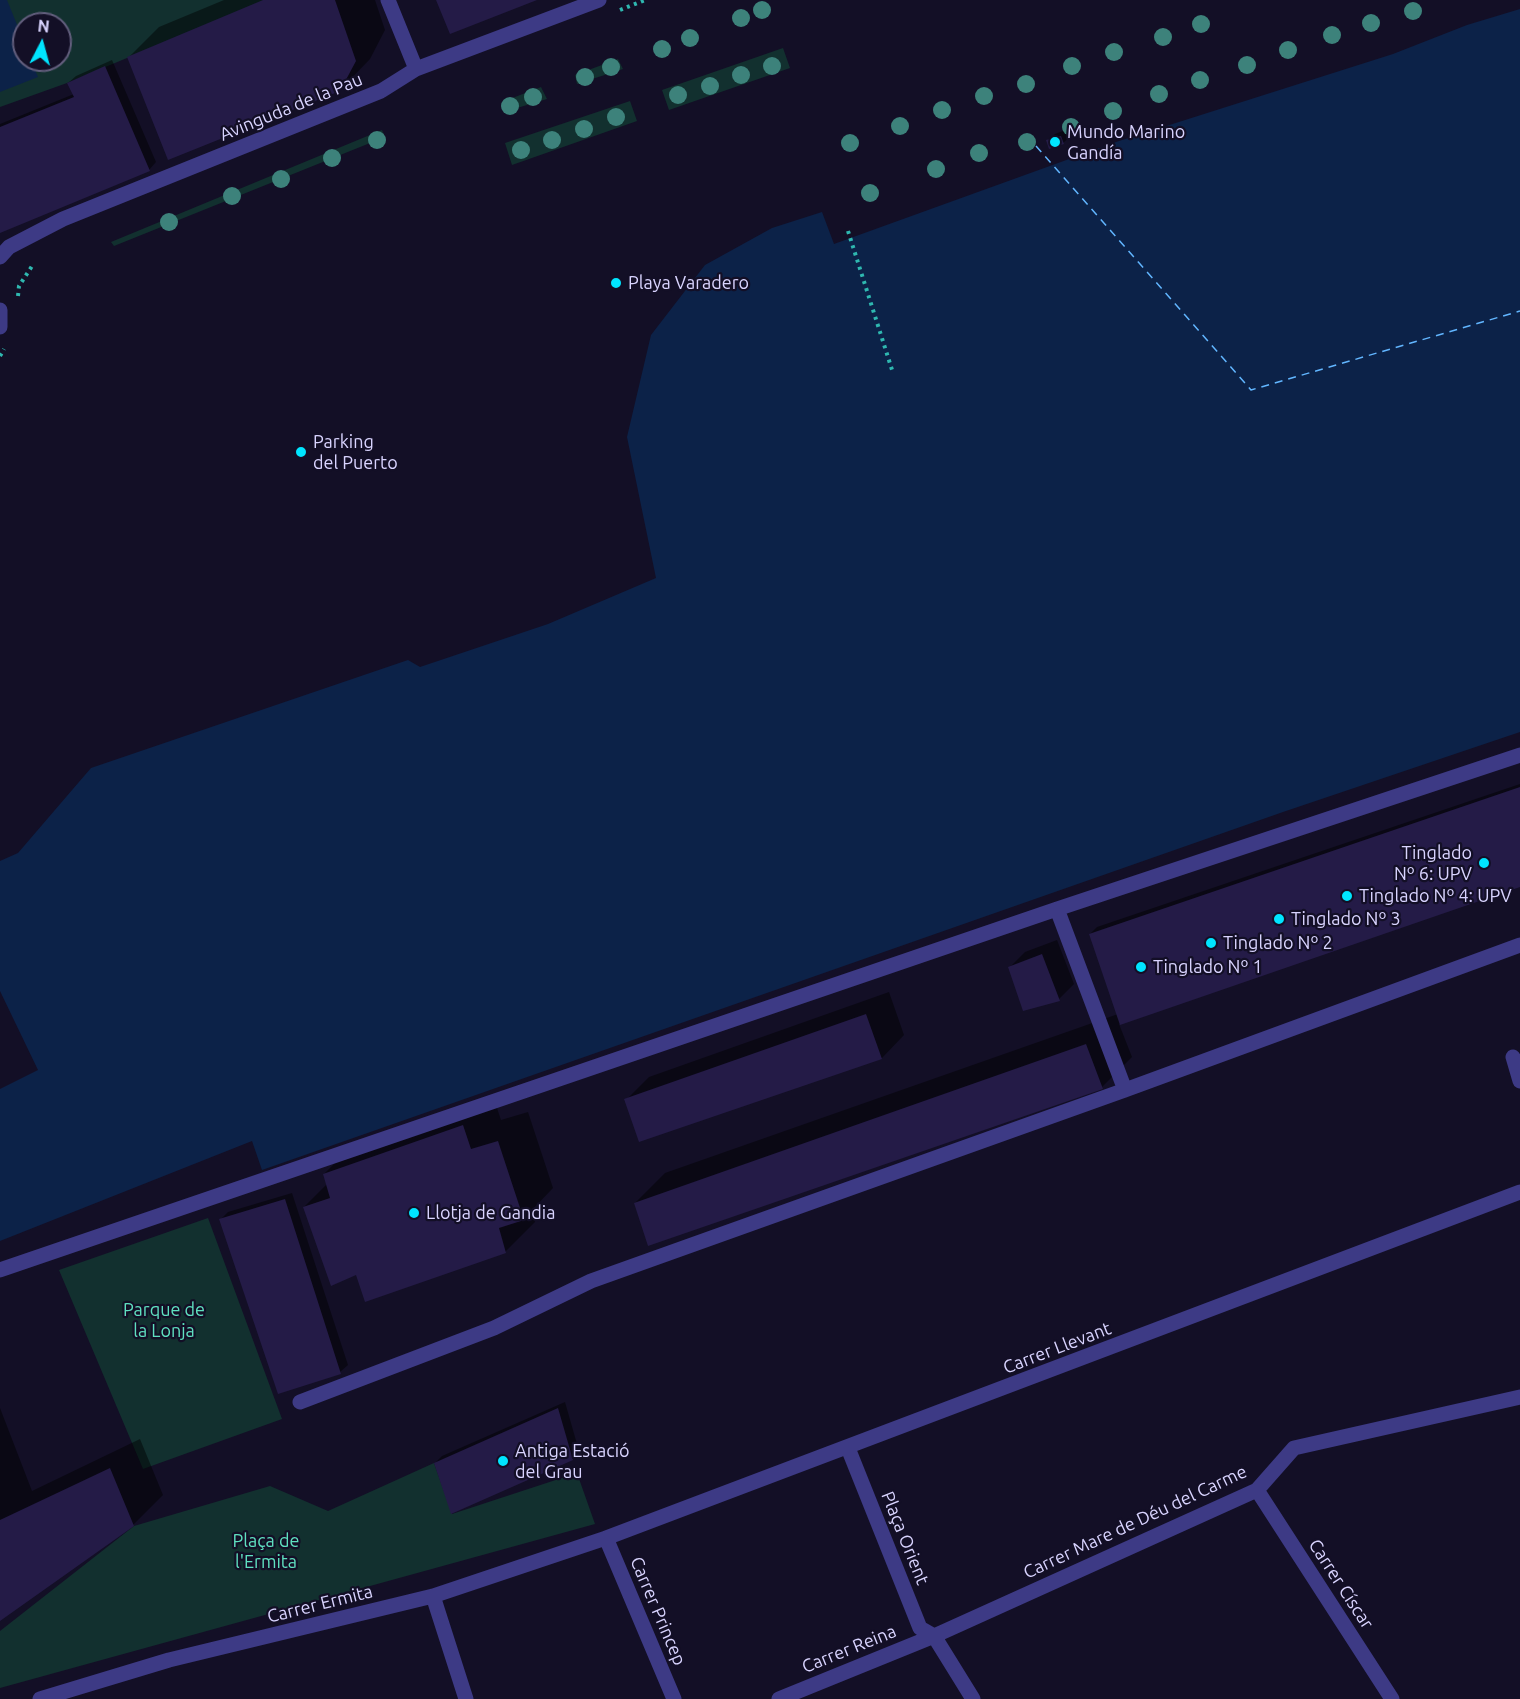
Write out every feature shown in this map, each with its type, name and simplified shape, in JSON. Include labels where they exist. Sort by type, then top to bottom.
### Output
[{"type":"street","points":[[388,0],[416,69]]},
{"type":"street","name":"Avinguda de la Pau","points":[[0,257],[9,247],[63,219],[381,91],[416,69],[599,0]]},
{"type":"street","points":[[0,310],[0,327]]},
{"type":"street","points":[[0,1270],[1057,909],[1520,755]]},
{"type":"street","points":[[1057,909],[1125,1090]]},
{"type":"street","points":[[300,1402],[494,1328],[591,1281],[1125,1090],[1520,945]]},
{"type":"street","points":[[1514,1058],[1520,1080]]},
{"type":"street","name":"Carrer Llevant","points":[[606,1538],[1520,1192]]},
{"type":"street","name":"Carrer Mare de Déu del Carme","points":[[934,1636],[1257,1490],[1294,1448],[1520,1397]]},
{"type":"street","name":"Plaça Orient","points":[[848,1448],[920,1629],[934,1636],[973,1699]]},
{"type":"street","name":"Carrer Císcar","points":[[1257,1490],[1392,1699]]},
{"type":"street","name":"Carrer Ermita","points":[[40,1699],[169,1660],[433,1596],[606,1538]]},
{"type":"street","name":"Carrer Princep","points":[[606,1538],[674,1699]]},
{"type":"street","points":[[433,1596],[466,1699]]},
{"type":"street","name":"Carrer Reina","points":[[779,1699],[934,1636]]},
{"type":"path","points":[[848,231],[893,374]]},
{"type":"green space","points":[[0,0],[266,0],[67,83],[0,107]]},
{"type":"green space","points":[[783,48],[790,68],[669,110],[662,90]]},
{"type":"green space","points":[[618,59],[623,69],[577,84],[575,75]]},
{"type":"green space","points":[[541,87],[547,99],[507,111],[502,102]]},
{"type":"green space","points":[[630,101],[637,121],[512,165],[505,143]]},
{"type":"green space","points":[[382,130],[385,137],[114,246],[111,242]]},
{"type":"green space","name":"Parque de la Lonja","points":[[208,1218],[282,1419],[143,1469],[59,1270]]},
{"type":"green space","name":"Plaça de l'Ermita","points":[[434,1463],[452,1514],[577,1473],[595,1524],[0,1688],[0,1631],[134,1526],[270,1486],[328,1511]]},
{"type":"water","points":[[0,0],[7,0],[12,12],[12,72],[36,72],[38,77],[0,92]]},
{"type":"water","points":[[1520,9],[1520,732],[1283,812],[262,1170],[252,1141],[0,1241],[0,1089],[38,1070],[0,991],[0,861],[18,853],[91,768],[408,660],[420,667],[548,624],[656,578],[627,437],[651,335],[705,265],[772,228],[822,212],[834,244],[1119,141],[1393,54],[1467,25]]},
{"type":"building","points":[[263,0],[335,0],[356,61],[340,91],[168,160],[127,57]]},
{"type":"building","points":[[436,0],[537,0],[450,34]]},
{"type":"building","points":[[105,66],[150,171],[0,233],[0,127],[74,97],[67,83]]},
{"type":"building","name":"Mundo Marino Gandía","points":[[1061,136],[1064,144],[1049,149],[1046,140]]},
{"type":"building","points":[[1520,787],[1520,887],[1120,1025],[1089,934]]},
{"type":"building","points":[[1042,954],[1060,1001],[1023,1011],[1008,967]]},
{"type":"building","points":[[866,1014],[882,1059],[639,1142],[624,1099]]},
{"type":"building","points":[[1086,1044],[1103,1089],[648,1246],[634,1203]]},
{"type":"building","name":"Llotja de Gandia","points":[[463,1125],[471,1149],[498,1141],[524,1220],[499,1228],[506,1253],[365,1302],[356,1275],[331,1286],[303,1207],[330,1198],[323,1174]]},
{"type":"building","points":[[285,1199],[341,1374],[278,1394],[219,1219]]},
{"type":"building","name":"Antiga Estació del Grau","points":[[558,1408],[573,1460],[451,1514],[434,1463]]},
{"type":"building","points":[[110,1468],[134,1526],[0,1621],[0,1520]]},
{"type":"ferry route","points":[[1036,146],[1251,390],[1520,311]]},
{"type":"place","name":"Mundo Marino Gandía","points":[[1055,142]]},
{"type":"place","name":"Playa Varadero","points":[[616,283]]},
{"type":"place","name":"Parking del Puerto","points":[[301,452]]},
{"type":"place","name":"Tinglado Nº 6: UPV","points":[[1484,863]]},
{"type":"place","name":"Tinglado Nº 4: UPV","points":[[1347,896]]},
{"type":"place","name":"Tinglado Nº 3","points":[[1279,919]]},
{"type":"place","name":"Tinglado Nº 2","points":[[1211,943]]},
{"type":"place","name":"Tinglado Nº 1","points":[[1141,967]]},
{"type":"place","name":"Llotja de Gandia","points":[[414,1213]]},
{"type":"place","name":"Antiga Estació del Grau","points":[[503,1461]]}]
